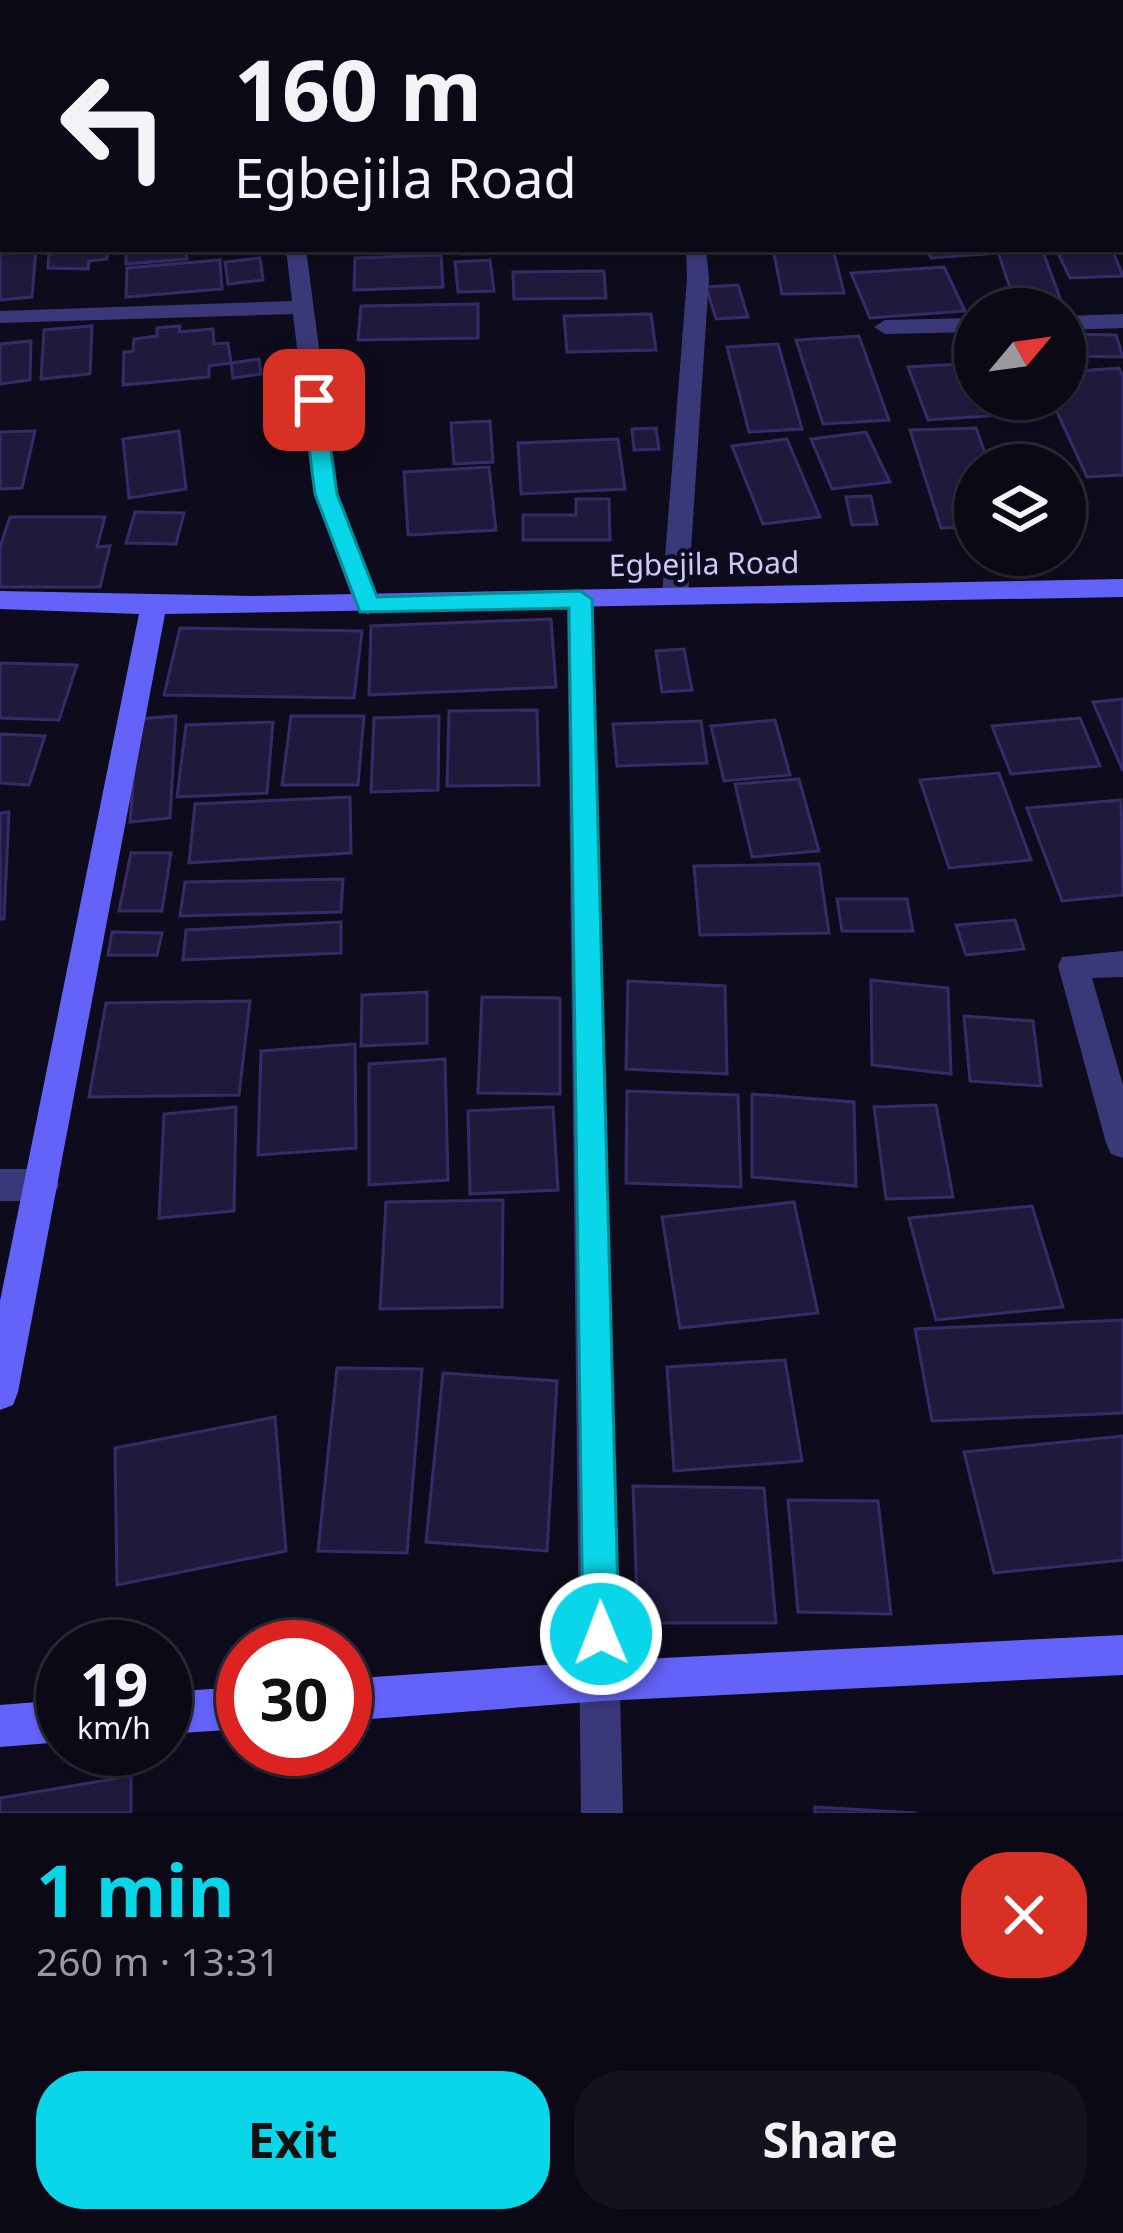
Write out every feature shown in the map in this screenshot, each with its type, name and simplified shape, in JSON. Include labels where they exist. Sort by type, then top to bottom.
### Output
[{"type":"street","points":[[296,252],[326,494],[368,606]]},
{"type":"street","points":[[675,595],[696,252]]},
{"type":"street","points":[[0,316],[301,307]]},
{"type":"street","points":[[1086,323],[1123,322]]},
{"type":"street","points":[[885,327],[954,325]]},
{"type":"street","name":"Egbejila Road","points":[[0,600],[153,608],[368,606],[675,595],[1123,588]]},
{"type":"street","points":[[580,599],[602,1813]]},
{"type":"street","points":[[0,1393],[153,608]]},
{"type":"street","points":[[1123,964],[1073,966],[1123,1143]]},
{"type":"street","points":[[0,1185],[42,1185]]},
{"type":"street","points":[[372,1698],[1123,1654]]},
{"type":"street","points":[[0,1726],[36,1723]]},
{"type":"building","points":[[0,252],[36,252],[32,297],[0,300]]},
{"type":"building","points":[[49,252],[107,252],[107,259],[89,261],[88,269],[48,268]]},
{"type":"building","points":[[126,252],[186,252],[187,259],[126,264]]},
{"type":"building","points":[[464,252],[574,252],[464,254]]},
{"type":"building","points":[[774,252],[834,252],[844,293],[782,294]]},
{"type":"building","points":[[928,252],[987,254],[931,258]]},
{"type":"building","points":[[998,252],[1043,252],[1056,288],[1010,288]]},
{"type":"building","points":[[1057,252],[1113,252],[1123,276],[1070,278]]},
{"type":"building","points":[[441,255],[443,287],[354,290],[355,258]]},
{"type":"building","points":[[260,258],[263,280],[228,284],[225,262]]},
{"type":"building","points":[[220,260],[222,289],[126,297],[127,268]]},
{"type":"building","points":[[490,260],[494,291],[458,292],[455,262]]},
{"type":"building","points":[[944,267],[954,288],[954,312],[870,318],[851,273]]},
{"type":"building","points":[[604,271],[606,298],[514,299],[513,272]]},
{"type":"building","points":[[738,285],[748,317],[716,319],[706,287]]},
{"type":"building","points":[[478,304],[478,338],[358,340],[361,306]]},
{"type":"building","points":[[651,314],[656,350],[567,352],[564,316]]},
{"type":"building","points":[[92,326],[90,374],[41,379],[44,330]]},
{"type":"building","points":[[180,326],[179,332],[213,329],[214,344],[228,343],[231,363],[209,366],[209,377],[123,385],[124,352],[133,351],[134,339],[157,336],[157,328]]},
{"type":"building","points":[[1086,334],[1116,335],[1123,357],[1086,356]]},
{"type":"building","points":[[859,336],[889,420],[823,424],[796,340]]},
{"type":"building","points":[[31,341],[30,380],[0,384],[0,344]]},
{"type":"building","points":[[778,344],[802,429],[749,432],[727,347]]},
{"type":"building","points":[[259,359],[261,374],[233,378],[231,363]]},
{"type":"building","points":[[954,364],[954,418],[928,420],[908,367]]},
{"type":"building","points":[[1119,368],[1123,376],[1123,475],[1087,477],[1086,444],[1072,444],[1061,420],[1086,420],[1086,370]]},
{"type":"building","points":[[490,421],[493,462],[454,464],[451,423]]},
{"type":"building","points":[[656,428],[659,449],[634,450],[632,429]]},
{"type":"building","points":[[976,428],[982,444],[954,444],[954,528],[941,528],[910,430]]},
{"type":"building","points":[[35,431],[22,488],[0,489],[0,432]]},
{"type":"building","points":[[179,431],[186,489],[129,498],[123,439]]},
{"type":"building","points":[[866,432],[890,482],[832,489],[811,439]]},
{"type":"building","points":[[618,439],[625,489],[521,494],[518,443]]},
{"type":"building","points":[[787,439],[820,517],[763,524],[732,446]]},
{"type":"building","points":[[489,467],[496,530],[408,535],[404,472]]},
{"type":"building","points":[[871,496],[877,524],[852,525],[846,497]]},
{"type":"building","points":[[576,499],[609,499],[610,540],[523,540],[523,515],[576,515]]},
{"type":"building","points":[[135,512],[184,513],[176,544],[126,543]]},
{"type":"building","points":[[10,517],[105,517],[97,547],[110,546],[100,587],[0,587],[0,547]]},
{"type":"building","points":[[551,619],[556,687],[369,695],[371,626]]},
{"type":"building","points":[[180,628],[362,631],[354,698],[164,695]]},
{"type":"building","points":[[684,649],[692,690],[662,692],[656,651]]},
{"type":"building","points":[[0,663],[77,665],[59,720],[0,718]]},
{"type":"building","points":[[1123,699],[1123,771],[1093,702]]},
{"type":"building","points":[[537,710],[539,785],[447,786],[449,711]]},
{"type":"building","points":[[176,716],[170,818],[130,822],[138,719]]},
{"type":"building","points":[[291,716],[364,716],[358,785],[282,785]]},
{"type":"building","points":[[439,716],[438,790],[371,792],[374,718]]},
{"type":"building","points":[[1080,718],[1100,766],[1011,774],[992,726]]},
{"type":"building","points":[[775,720],[790,775],[724,781],[711,726]]},
{"type":"building","points":[[701,721],[707,763],[617,766],[613,724]]},
{"type":"building","points":[[273,722],[267,793],[177,797],[186,725]]},
{"type":"building","points":[[0,734],[45,736],[29,785],[0,783]]},
{"type":"building","points":[[999,773],[1031,860],[949,868],[920,780]]},
{"type":"building","points":[[799,779],[819,851],[752,857],[735,784]]},
{"type":"building","points":[[350,797],[351,853],[189,863],[195,804]]},
{"type":"building","points":[[1121,800],[1123,895],[1062,901],[1027,808]]},
{"type":"building","points":[[9,812],[4,919],[0,919],[0,813]]},
{"type":"building","points":[[131,853],[171,853],[162,911],[119,911]]},
{"type":"building","points":[[819,864],[829,933],[700,935],[694,866]]},
{"type":"building","points":[[343,879],[341,912],[180,916],[185,882]]},
{"type":"building","points":[[837,899],[907,899],[913,931],[842,931]]},
{"type":"building","points":[[1015,920],[1024,949],[966,955],[956,925]]},
{"type":"building","points":[[341,922],[341,953],[183,960],[186,930]]},
{"type":"building","points":[[112,932],[162,933],[157,955],[108,955]]},
{"type":"building","points":[[871,980],[948,988],[951,1074],[872,1065]]},
{"type":"building","points":[[628,981],[725,986],[727,1074],[626,1069]]},
{"type":"building","points":[[427,992],[427,1043],[361,1046],[362,995]]},
{"type":"building","points":[[482,997],[560,998],[560,1094],[478,1093]]},
{"type":"building","points":[[250,1001],[239,1095],[89,1097],[106,1003]]},
{"type":"building","points":[[964,1016],[1033,1021],[1041,1086],[970,1081]]},
{"type":"building","points":[[355,1044],[356,1148],[258,1155],[261,1051]]},
{"type":"building","points":[[445,1059],[448,1180],[369,1185],[369,1064]]},
{"type":"building","points":[[627,1091],[738,1095],[741,1187],[626,1183]]},
{"type":"building","points":[[752,1094],[854,1102],[856,1186],[752,1177]]},
{"type":"building","points":[[936,1105],[953,1197],[886,1199],[874,1107]]},
{"type":"building","points":[[236,1107],[234,1211],[159,1218],[164,1114]]},
{"type":"building","points":[[553,1107],[558,1190],[470,1194],[468,1111]]},
{"type":"building","points":[[503,1200],[502,1307],[380,1309],[386,1202]]},
{"type":"building","points":[[794,1202],[818,1313],[680,1328],[662,1217]]},
{"type":"building","points":[[1032,1206],[1063,1307],[936,1320],[909,1218]]},
{"type":"building","points":[[1123,1320],[1123,1413],[932,1421],[915,1329]]},
{"type":"building","points":[[785,1360],[802,1461],[674,1471],[667,1367]]},
{"type":"building","points":[[337,1368],[422,1369],[407,1553],[318,1551]]},
{"type":"building","points":[[443,1373],[557,1381],[547,1551],[426,1542]]},
{"type":"building","points":[[275,1417],[286,1551],[117,1585],[115,1448]]},
{"type":"building","points":[[1123,1436],[1123,1560],[994,1573],[964,1452]]},
{"type":"building","points":[[633,1486],[764,1488],[776,1623],[638,1623]]},
{"type":"building","points":[[788,1500],[878,1501],[891,1614],[798,1612]]},
{"type":"building","points":[[131,1776],[131,1813],[0,1813],[0,1798]]},
{"type":"building","points":[[815,1807],[916,1813],[815,1813]]},
{"type":"route","points":[[314,400],[326,494],[368,606],[580,599],[601,1634]]}]
